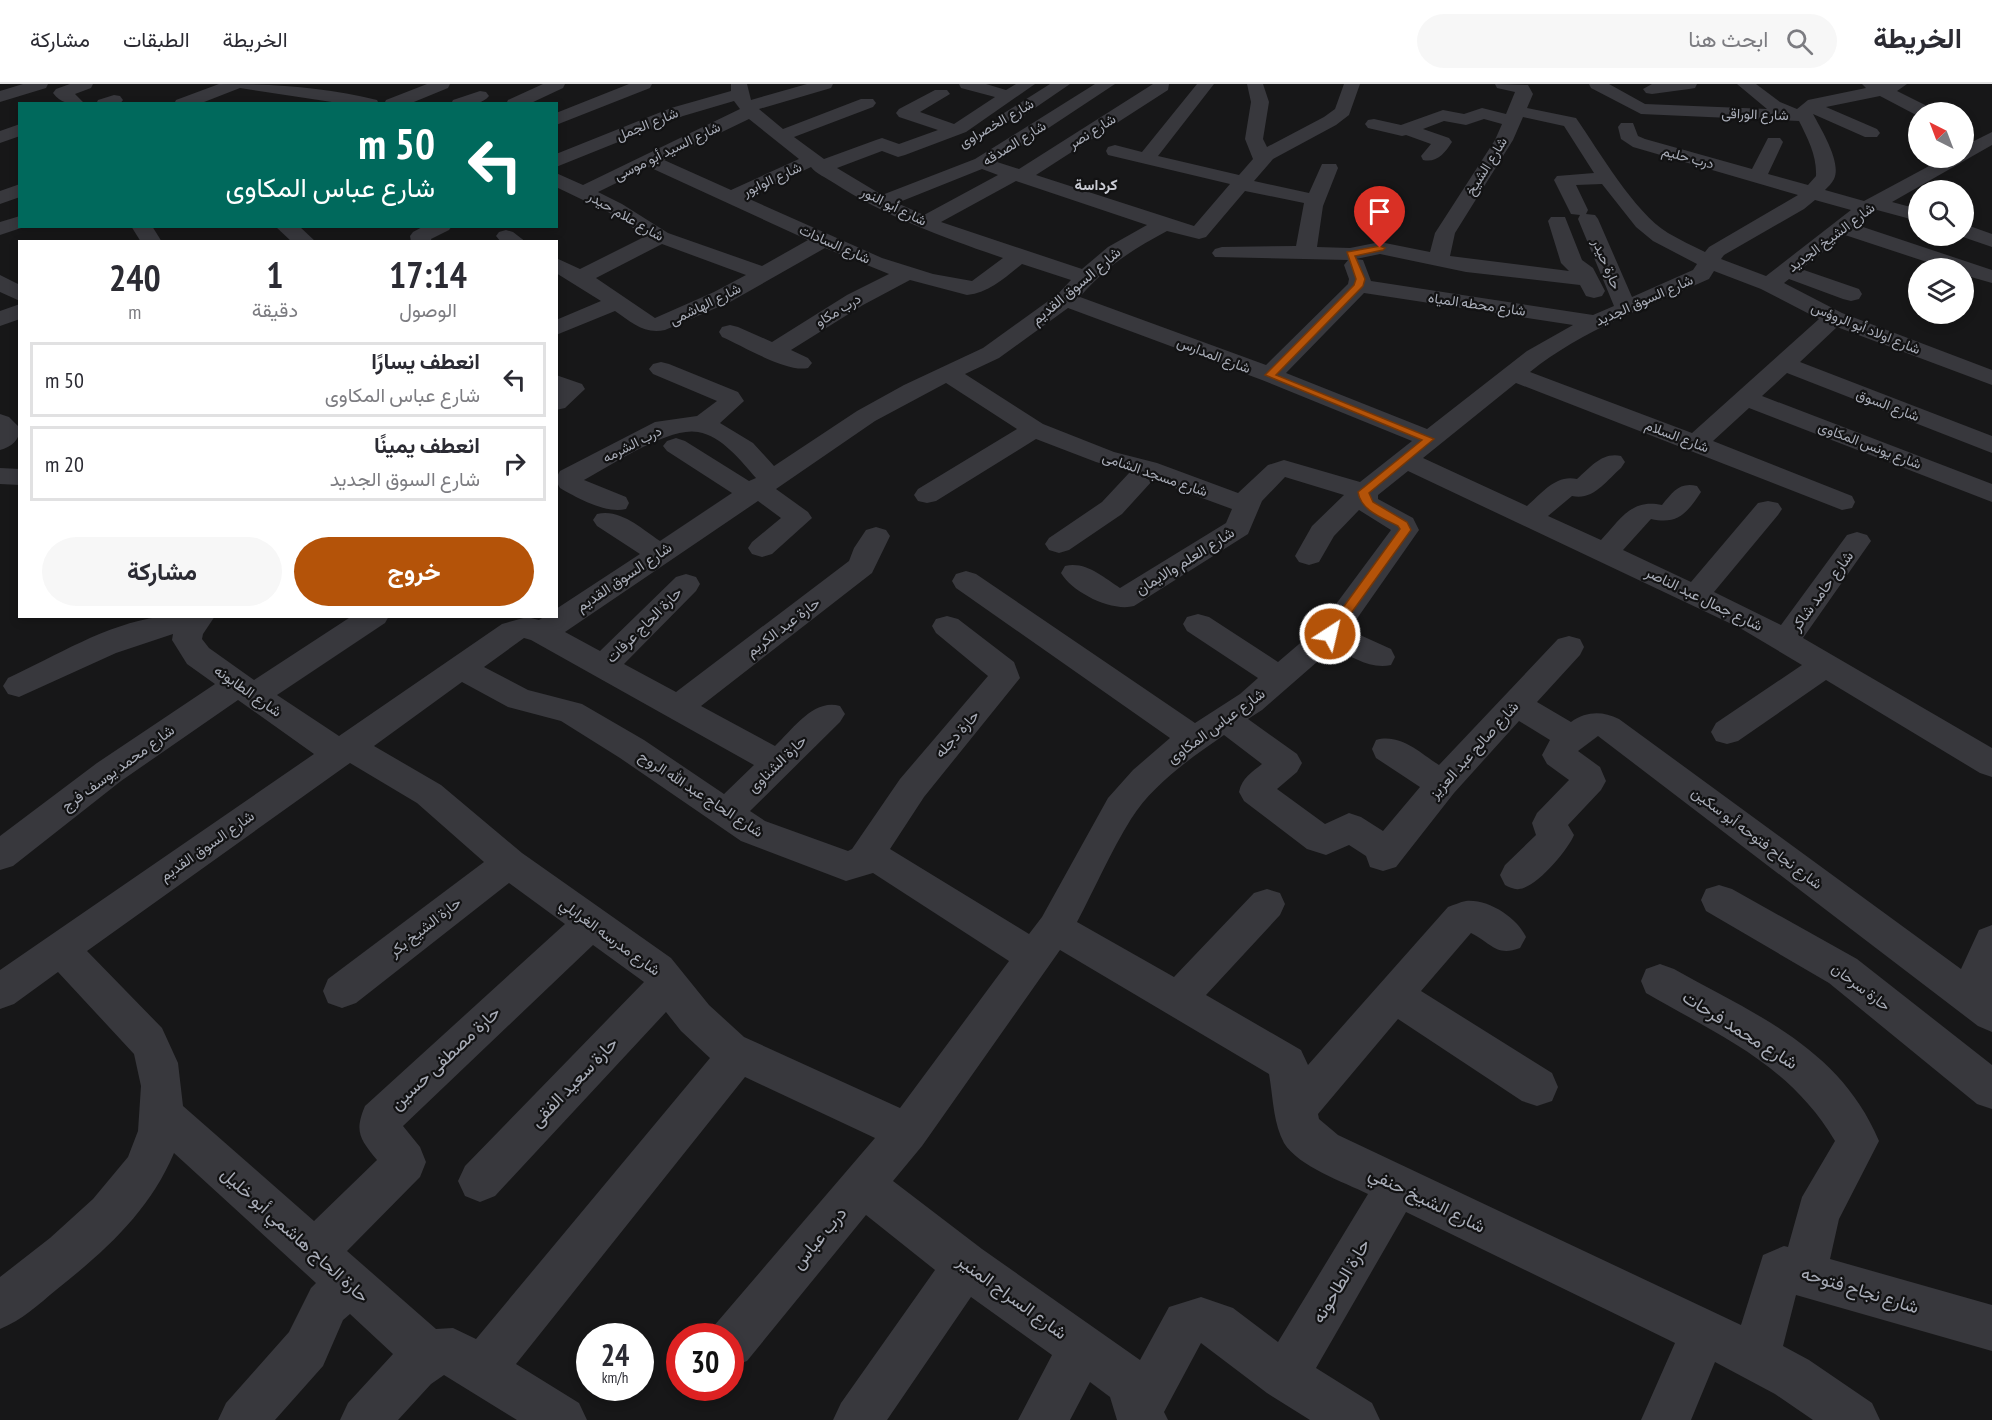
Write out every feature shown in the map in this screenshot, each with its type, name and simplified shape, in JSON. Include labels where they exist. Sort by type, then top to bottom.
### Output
[{"type":"street","points":[[0,97],[40,84]]},
{"type":"street","points":[[74,102],[62,93],[85,84]]},
{"type":"street","points":[[187,102],[234,84]]},
{"type":"street","points":[[246,84],[362,102]]},
{"type":"street","points":[[287,92],[304,84]]},
{"type":"street","points":[[340,97],[369,84]]},
{"type":"street","points":[[397,102],[442,84]]},
{"type":"street","points":[[518,102],[557,84]]},
{"type":"street","points":[[558,119],[644,84]]},
{"type":"street","points":[[744,99],[825,84]]},
{"type":"street","points":[[967,84],[1009,96]]},
{"type":"street","name":"شارع الوابور","points":[[731,198],[817,163],[882,144],[897,151],[956,130],[1027,84]]},
{"type":"street","name":"شارع الخصراوى","points":[[957,173],[932,161],[928,156],[962,144],[1062,84]]},
{"type":"street","name":"شارع الصدقه","points":[[881,202],[982,163],[1107,84]]},
{"type":"street","points":[[1146,159],[1206,84]]},
{"type":"street","points":[[1255,84],[1260,102],[1254,139],[1262,159]]},
{"type":"street","points":[[1503,84],[1524,92],[1515,116]]},
{"type":"street","name":"شارع الوراقى","points":[[1597,84],[1638,109],[1705,112],[1807,111]]},
{"type":"street","points":[[1745,84],[1780,110],[1807,111],[1871,133]]},
{"type":"street","name":"شارع نصر","points":[[925,222],[1018,175],[1162,86]]},
{"type":"street","points":[[1144,231],[1202,232],[1262,159],[1274,150],[1335,117],[1346,105],[1346,86]]},
{"type":"street","points":[[1807,111],[1884,86],[1909,102]]},
{"type":"street","name":"شارع الوراقى","points":[[1682,88],[1705,112]]},
{"type":"street","name":"شارع الوراقى","points":[[1652,89],[1682,88],[1706,93]]},
{"type":"street","points":[[941,94],[905,113],[956,130]]},
{"type":"street","points":[[464,102],[480,96]]},
{"type":"street","name":"شارع أبو النور","points":[[744,99],[781,136],[817,163],[881,202],[925,222],[1085,277]]},
{"type":"street","name":"شارع السيد أبو موسى","points":[[583,192],[649,160],[744,99]]},
{"type":"street","name":"شارع الجمل","points":[[558,174],[677,112],[744,99]]},
{"type":"street","points":[[1335,117],[1361,126],[1374,124],[1434,100]]},
{"type":"street","points":[[781,136],[867,103]]},
{"type":"street","name":"شارع السوق الجديد","points":[[1309,556],[1322,532],[1341,511],[1512,373],[1560,340],[1701,274],[1716,251],[1789,210],[1814,192],[1826,177],[1826,166],[1807,111]]},
{"type":"street","name":"شارع اولاد أبو الروؤس","points":[[1408,130],[1446,115],[1466,120],[1482,113],[1570,122],[1612,174],[1652,231],[1708,262],[1777,277],[1834,318],[1992,378]]},
{"type":"street","name":"شارع الشيخ","points":[[1439,260],[1445,233],[1504,140],[1515,116]]},
{"type":"street","points":[[1374,124],[1398,131],[1408,130],[1443,142],[1430,156]]},
{"type":"street","name":"درب حليم","points":[[1627,127],[1630,139],[1635,142],[1814,192],[1908,213]]},
{"type":"street","points":[[0,138],[18,130]]},
{"type":"street","points":[[1974,137],[1989,143]]},
{"type":"street","points":[[1758,176],[1774,142]]},
{"type":"street","points":[[1974,150],[1989,143]]},
{"type":"street","points":[[1115,152],[1316,200]]},
{"type":"street","name":"شارع السادات","points":[[649,160],[824,240],[906,274],[972,288],[983,284],[1020,255]]},
{"type":"street","points":[[982,163],[1018,175],[1144,231],[1279,267]]},
{"type":"street","points":[[1305,254],[1309,220],[1329,168]]},
{"type":"street","name":"شارع الشيخ الجديد","points":[[1777,277],[1870,206],[1939,168]]},
{"type":"street","name":"حارة حيدر","points":[[1612,174],[1564,180],[1583,214],[1626,308]]},
{"type":"street","name":"شارع علام حيدر","points":[[558,176],[661,237],[765,274]]},
{"type":"street","points":[[1703,177],[1746,193]]},
{"type":"street","points":[[0,198],[18,191]]},
{"type":"street","points":[[1897,191],[1908,195]]},
{"type":"street","points":[[1768,201],[1789,210]]},
{"type":"street","points":[[1974,220],[1992,229]]},
{"type":"street","points":[[1558,221],[1572,263],[1590,280],[1601,320]]},
{"type":"street","points":[[0,229],[18,223]]},
{"type":"street","points":[[1842,227],[1992,277]]},
{"type":"street","points":[[288,228],[303,240]]},
{"type":"street","points":[[421,240],[420,236],[438,228]]},
{"type":"street","points":[[1974,230],[1992,229]]},
{"type":"street","name":"شارع السوق القديم","points":[[0,992],[513,631],[527,627],[542,633],[659,552],[866,416],[991,353],[1066,299],[1085,277],[1115,251],[1144,231]]},
{"type":"street","points":[[564,270],[661,237]]},
{"type":"street","name":"شارع الهاشمى","points":[[564,270],[618,302],[649,324],[660,325],[722,297],[824,240]]},
{"type":"street","points":[[1222,253],[1253,251],[1350,254],[1380,248],[1439,260],[1590,280]]},
{"type":"street","points":[[1270,375],[1359,286],[1360,279],[1350,254]]},
{"type":"street","name":"درب مكاو","points":[[773,351],[836,309],[879,285],[906,274]]},
{"type":"street","points":[[1777,277],[1851,294]]},
{"type":"street","points":[[0,282],[15,303],[0,319]]},
{"type":"street","name":"شارع محطه المياه","points":[[1359,286],[1601,320]]},
{"type":"street","name":"شارع المدارس","points":[[1066,299],[1270,375],[1429,439]]},
{"type":"street","points":[[558,327],[618,302]]},
{"type":"street","points":[[1696,443],[1834,318]]},
{"type":"street","points":[[730,332],[800,363]]},
{"type":"street","name":"شارع السوق","points":[[1784,364],[1992,445]]},
{"type":"street","points":[[662,369],[729,397],[732,401],[703,424],[744,448],[758,486]]},
{"type":"street","name":"شارع السلام","points":[[1512,373],[1842,502]]},
{"type":"street","name":"شارع مسجد الشامى","points":[[948,374],[1034,429],[1105,457],[1148,469],[1236,502],[1249,500]]},
{"type":"street","name":"شارع يونس المكاوى","points":[[1746,398],[1992,494]]},
{"type":"street","points":[[0,422],[9,431],[0,442]]},
{"type":"street","name":"درب الشرمه","points":[[659,552],[612,512],[569,482],[569,477],[664,427],[703,424]]},
{"type":"street","points":[[927,495],[1034,429]]},
{"type":"street","points":[[676,446],[758,486],[798,518],[762,548]]},
{"type":"street","name":"شارع جمال عبد الناصر","points":[[1404,459],[1697,594],[1786,640],[1992,764]]},
{"type":"street","points":[[1530,517],[1567,485],[1581,490],[1612,462]]},
{"type":"street","points":[[1249,500],[1275,471],[1284,468],[1364,492]]},
{"type":"street","points":[[1059,544],[1112,508],[1148,469]]},
{"type":"street","points":[[0,476],[18,477]]},
{"type":"street","name":"شارع عباس المكاوى","points":[[907,1132],[1045,943],[1120,808],[1145,779],[1179,749],[1251,702],[1330,634],[1405,530],[1403,524],[1369,505],[1365,501],[1364,492]]},
{"type":"street","points":[[1605,552],[1643,512],[1650,510],[1659,514],[1669,513],[1688,492]]},
{"type":"street","name":"شارع العلم والايمان","points":[[1075,573],[1114,598],[1124,599],[1238,528],[1249,500]]},
{"type":"street","points":[[1697,594],[1768,508]]},
{"type":"street","name":"حارة عبد الكريم","points":[[677,708],[862,566],[868,548],[876,536]]},
{"type":"street","name":"شارع حامد شاكر","points":[[1786,640],[1857,542]]},
{"type":"street","points":[[966,581],[1195,739]]},
{"type":"street","name":"حارة الحاج عرفات","points":[[603,666],[686,584]]},
{"type":"street","name":"شارع محمد يوسف فرج","points":[[0,856],[109,772],[371,618]]},
{"type":"street","points":[[20,686],[135,634],[176,622],[198,619]]},
{"type":"street","name":"شارع الطابونه","points":[[198,619],[188,632],[187,640],[198,657],[246,690],[343,750]]},
{"type":"street","points":[[1198,624],[1280,678]]},
{"type":"street","name":"حارة دجله","points":[[866,857],[912,788],[1004,678],[1003,670],[946,626]]},
{"type":"street","points":[[542,633],[778,763]]},
{"type":"street","points":[[1330,634],[1380,657]]},
{"type":"street","name":"شارع صالح عبد العزيز","points":[[1225,719],[1286,763],[1257,787],[1256,792],[1319,838],[1326,841],[1349,827],[1385,854],[1442,784],[1569,647]]},
{"type":"street","points":[[1727,732],[1826,664]]},
{"type":"street","name":"شارع الحاج عبد الله الروح","points":[[460,668],[519,699],[571,712],[632,748],[753,831],[846,866],[866,857]]},
{"type":"street","points":[[1515,704],[1571,737],[1559,755],[1588,776],[1589,781],[1550,823],[1550,829],[1557,837],[1518,875]]},
{"type":"street","name":"حارة الشناوى","points":[[726,813],[829,714]]},
{"type":"street","name":"شارع نجاح فتوحه أبو سكين","points":[[1571,737],[1590,724],[1599,723],[1608,727],[1981,1005]]},
{"type":"street","points":[[1388,749],[1442,784]]},
{"type":"street","name":"شارع مدرسه الغرابلي","points":[[343,750],[429,794],[509,863],[590,924],[657,970],[710,1034],[739,1054],[907,1132]]},
{"type":"street","points":[[866,857],[875,857],[1045,943]]},
{"type":"street","name":"حارة الشيخ بكر","points":[[342,991],[509,863]]},
{"type":"street","name":"حارة سرحان","points":[[1719,900],[1844,972],[1992,1090]]},
{"type":"street","points":[[1178,999],[1267,904]]},
{"type":"street","points":[[1295,1110],[1461,918],[1467,916],[1483,920],[1507,937]]},
{"type":"street","name":"حارة مصطفى حسين","points":[[314,1252],[405,1162],[379,1130],[380,1120],[590,924]]},
{"type":"street","points":[[1981,1005],[1992,941]]},
{"type":"street","name":"شارع الشيخ حنفي","points":[[1045,943],[1178,999],[1287,1063],[1300,1130],[1323,1150],[1756,1357],[1792,1377],[1855,1420]]},
{"type":"street","points":[[0,1305],[109,1216],[137,1182],[155,1146],[161,1114],[162,1091],[156,1055],[148,1041],[61,950]]},
{"type":"street","name":"شارع محمد فرحات","points":[[1660,981],[1771,1045],[1800,1066],[1847,1120],[1858,1141],[1818,1213],[1804,1274]]},
{"type":"street","name":"حارة سعيد الفقى","points":[[480,1181],[668,982]]},
{"type":"street","points":[[1394,995],[1537,1087]]},
{"type":"street","points":[[481,1370],[739,1054]]},
{"type":"street","name":"حارة الحاج هاشمي أبو خليل","points":[[161,1114],[430,1355]]},
{"type":"street","name":"درب عباس","points":[[744,1327],[907,1132]]},
{"type":"street","name":"شارع السراج المنير","points":[[863,1185],[966,1265],[1127,1380],[1136,1396],[1140,1416]]},
{"type":"street","name":"حارة الطاحونه","points":[[1284,1376],[1356,1259],[1397,1186]]},
{"type":"street","points":[[858,1420],[966,1265]]},
{"type":"street","name":"شارع نجاح فتوحه","points":[[1756,1357],[1779,1271],[1784,1269],[1992,1328]]},
{"type":"street","points":[[243,1420],[306,1349],[327,1304],[348,1282]]},
{"type":"street","points":[[1140,1416],[1186,1324],[1201,1320],[1216,1325],[1284,1376],[1355,1420]]},
{"type":"street","points":[[1666,1420],[1704,1333]]},
{"type":"street","points":[[1042,1420],[1083,1347]]},
{"type":"street","points":[[365,1420],[419,1363],[441,1351],[453,1352],[562,1420]]},
{"type":"district","name":"كرداسة","points":[[1096,185]]},
{"type":"route","points":[[1330,634],[1406,527],[1369,505],[1365,501],[1364,492],[1429,439],[1270,375],[1359,286],[1360,279],[1350,254],[1380,248]]}]
